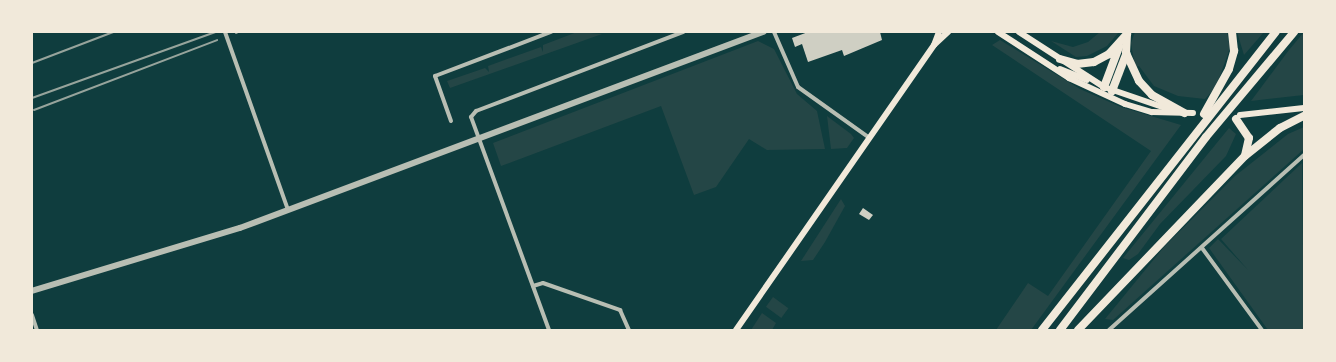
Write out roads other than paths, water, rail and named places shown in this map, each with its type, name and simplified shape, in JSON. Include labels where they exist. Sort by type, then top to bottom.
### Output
[{"type":"highway","points":[[1190,137],[1218,90],[1232,60],[1232,32]]},
{"type":"highway","points":[[1042,330],[1190,137],[1276,32]]},
{"type":"highway","points":[[1060,330],[1206,137],[1294,32]]},
{"type":"highway","points":[[1060,59],[1077,64],[1094,62],[1109,54],[1128,33]]},
{"type":"highway","points":[[1112,91],[1126,53],[1128,33]]},
{"type":"highway","points":[[1104,87],[1115,54],[1128,33]]},
{"type":"highway","points":[[1126,53],[1143,87],[1184,113]]},
{"type":"highway","points":[[1078,330],[1245,156],[1280,128],[1304,116]]},
{"type":"highway","points":[[1238,117],[1249,141],[1245,156]]},
{"type":"main road","points":[[934,45],[939,32]]},
{"type":"main road","points":[[736,330],[934,45],[948,32]]},
{"type":"main road","points":[[998,32],[1082,84],[1134,107],[1193,113]]},
{"type":"main road","points":[[1019,32],[1096,83]]},
{"type":"main road","points":[[1048,64],[1112,91],[1184,113]]},
{"type":"main road","points":[[1238,117],[1304,108]]},
{"type":"street","points":[[225,32],[288,210]]},
{"type":"street","points":[[451,121],[435,76],[551,32]]},
{"type":"street","points":[[549,330],[471,120],[476,111],[683,32]]},
{"type":"street","points":[[32,291],[218,236],[478,140],[763,32]]},
{"type":"street","points":[[774,32],[798,87],[868,138]]},
{"type":"street","points":[[1109,330],[1304,155]]},
{"type":"street","points":[[1202,248],[1262,330]]},
{"type":"street","points":[[533,286],[543,283],[620,310],[629,330]]},
{"type":"street","points":[[32,315],[38,330]]},
{"type":"railway","points":[[32,63],[113,32]]},
{"type":"railway","points":[[32,98],[215,32]]},
{"type":"railway","points":[[34,110],[217,40]]}]
